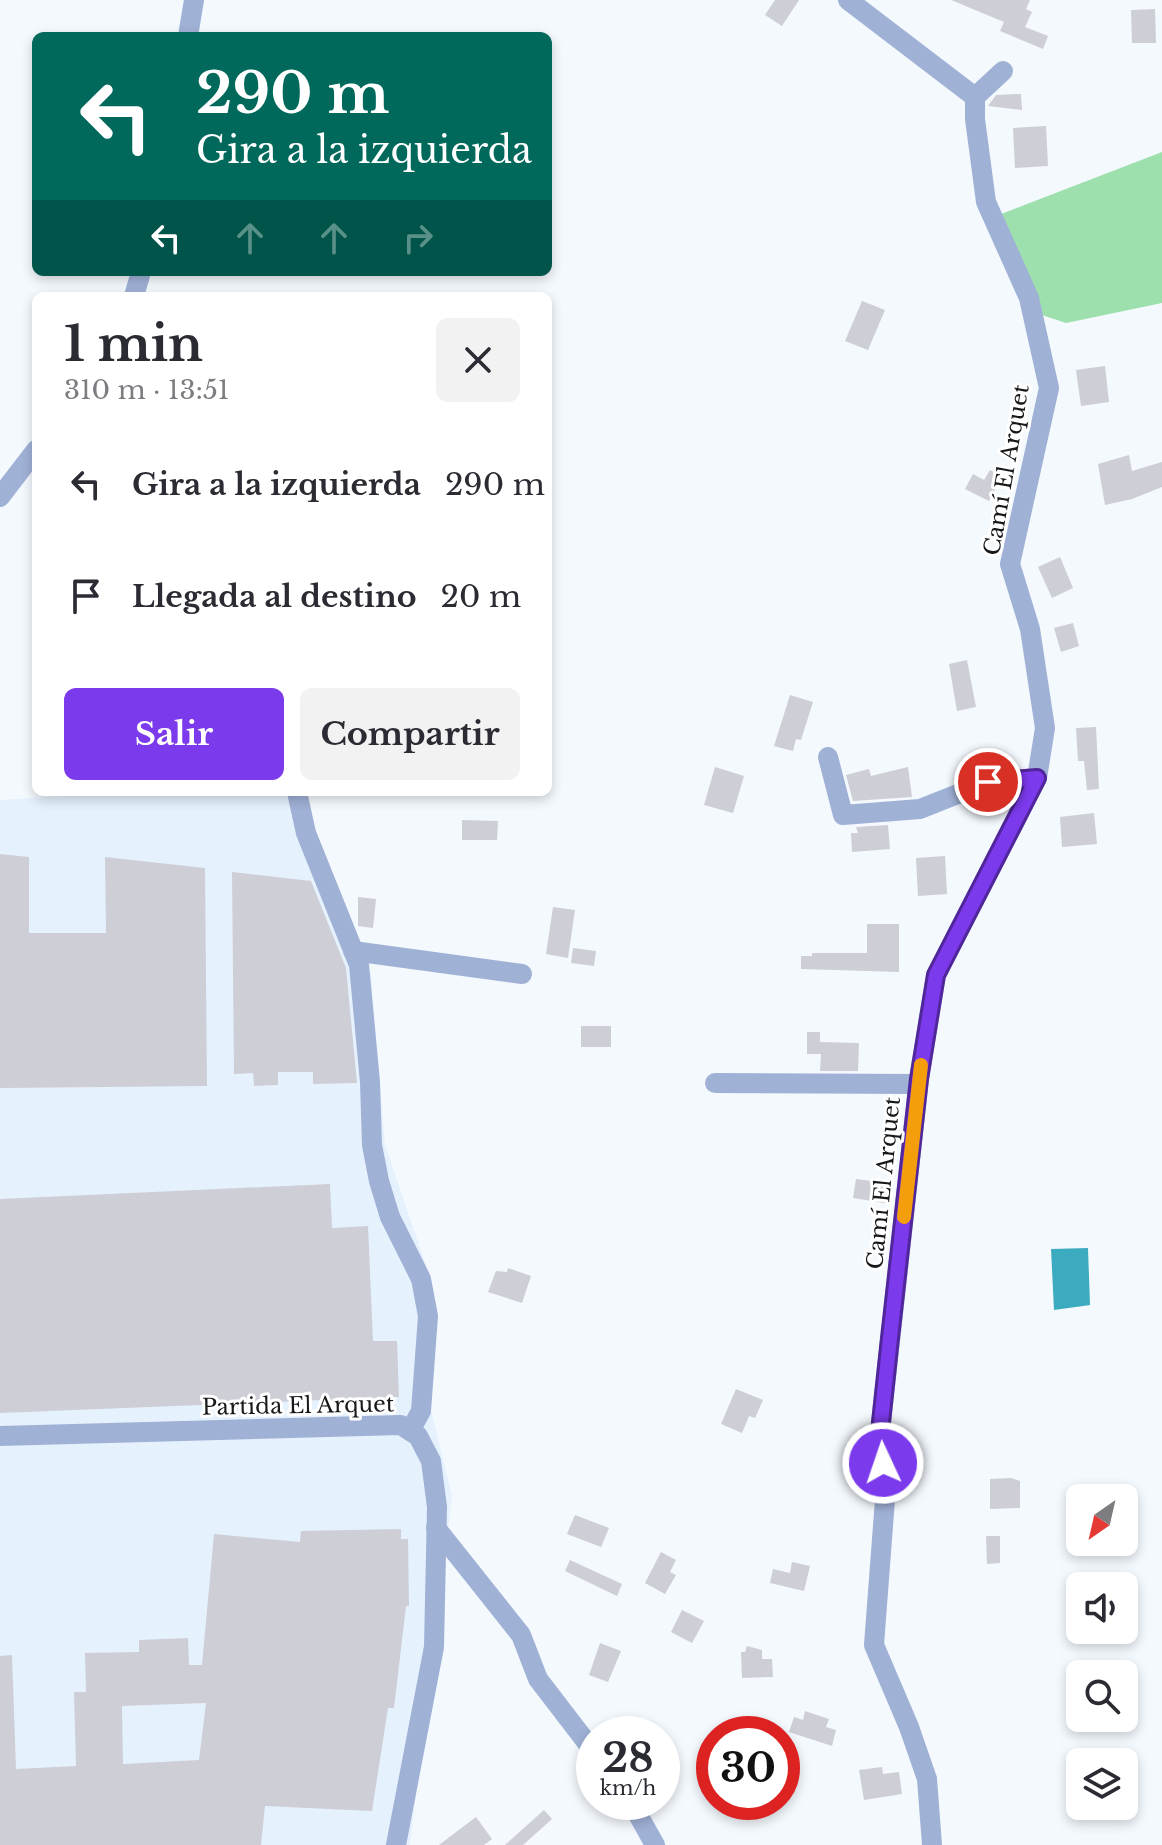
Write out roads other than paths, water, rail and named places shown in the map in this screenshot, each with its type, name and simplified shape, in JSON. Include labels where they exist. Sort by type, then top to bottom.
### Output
[{"type":"street","points":[[189,32],[194,0]]},
{"type":"street","points":[[848,0],[975,97],[1003,71]]},
{"type":"street","name":"Camí El Arquet","points":[[932,1845],[927,1779],[874,1645],[886,1486],[879,1441],[918,1084],[936,975],[1037,778],[1045,728],[1030,629],[1010,564],[1049,388],[1029,298],[986,202],[975,97]]},
{"type":"street","points":[[0,497],[32,455]]},
{"type":"street","points":[[828,757],[843,815],[920,809],[988,782],[1037,778]]},
{"type":"street","points":[[298,796],[306,833],[353,951],[361,989],[372,1145],[379,1181],[390,1217],[421,1279],[428,1316],[421,1411],[410,1431]]},
{"type":"street","points":[[353,951],[522,974]]},
{"type":"street","points":[[715,1083],[918,1084]]},
{"type":"street","name":"Partida El Arquet","points":[[0,1436],[401,1425],[418,1436],[431,1461],[436,1528],[434,1647],[396,1845]]},
{"type":"street","points":[[436,1528],[453,1554],[521,1635],[538,1679],[576,1729]]},
{"type":"street","points":[[641,1820],[655,1845]]},
{"type":"water","points":[[1088,1248],[1090,1305],[1054,1310],[1051,1249]]}]
